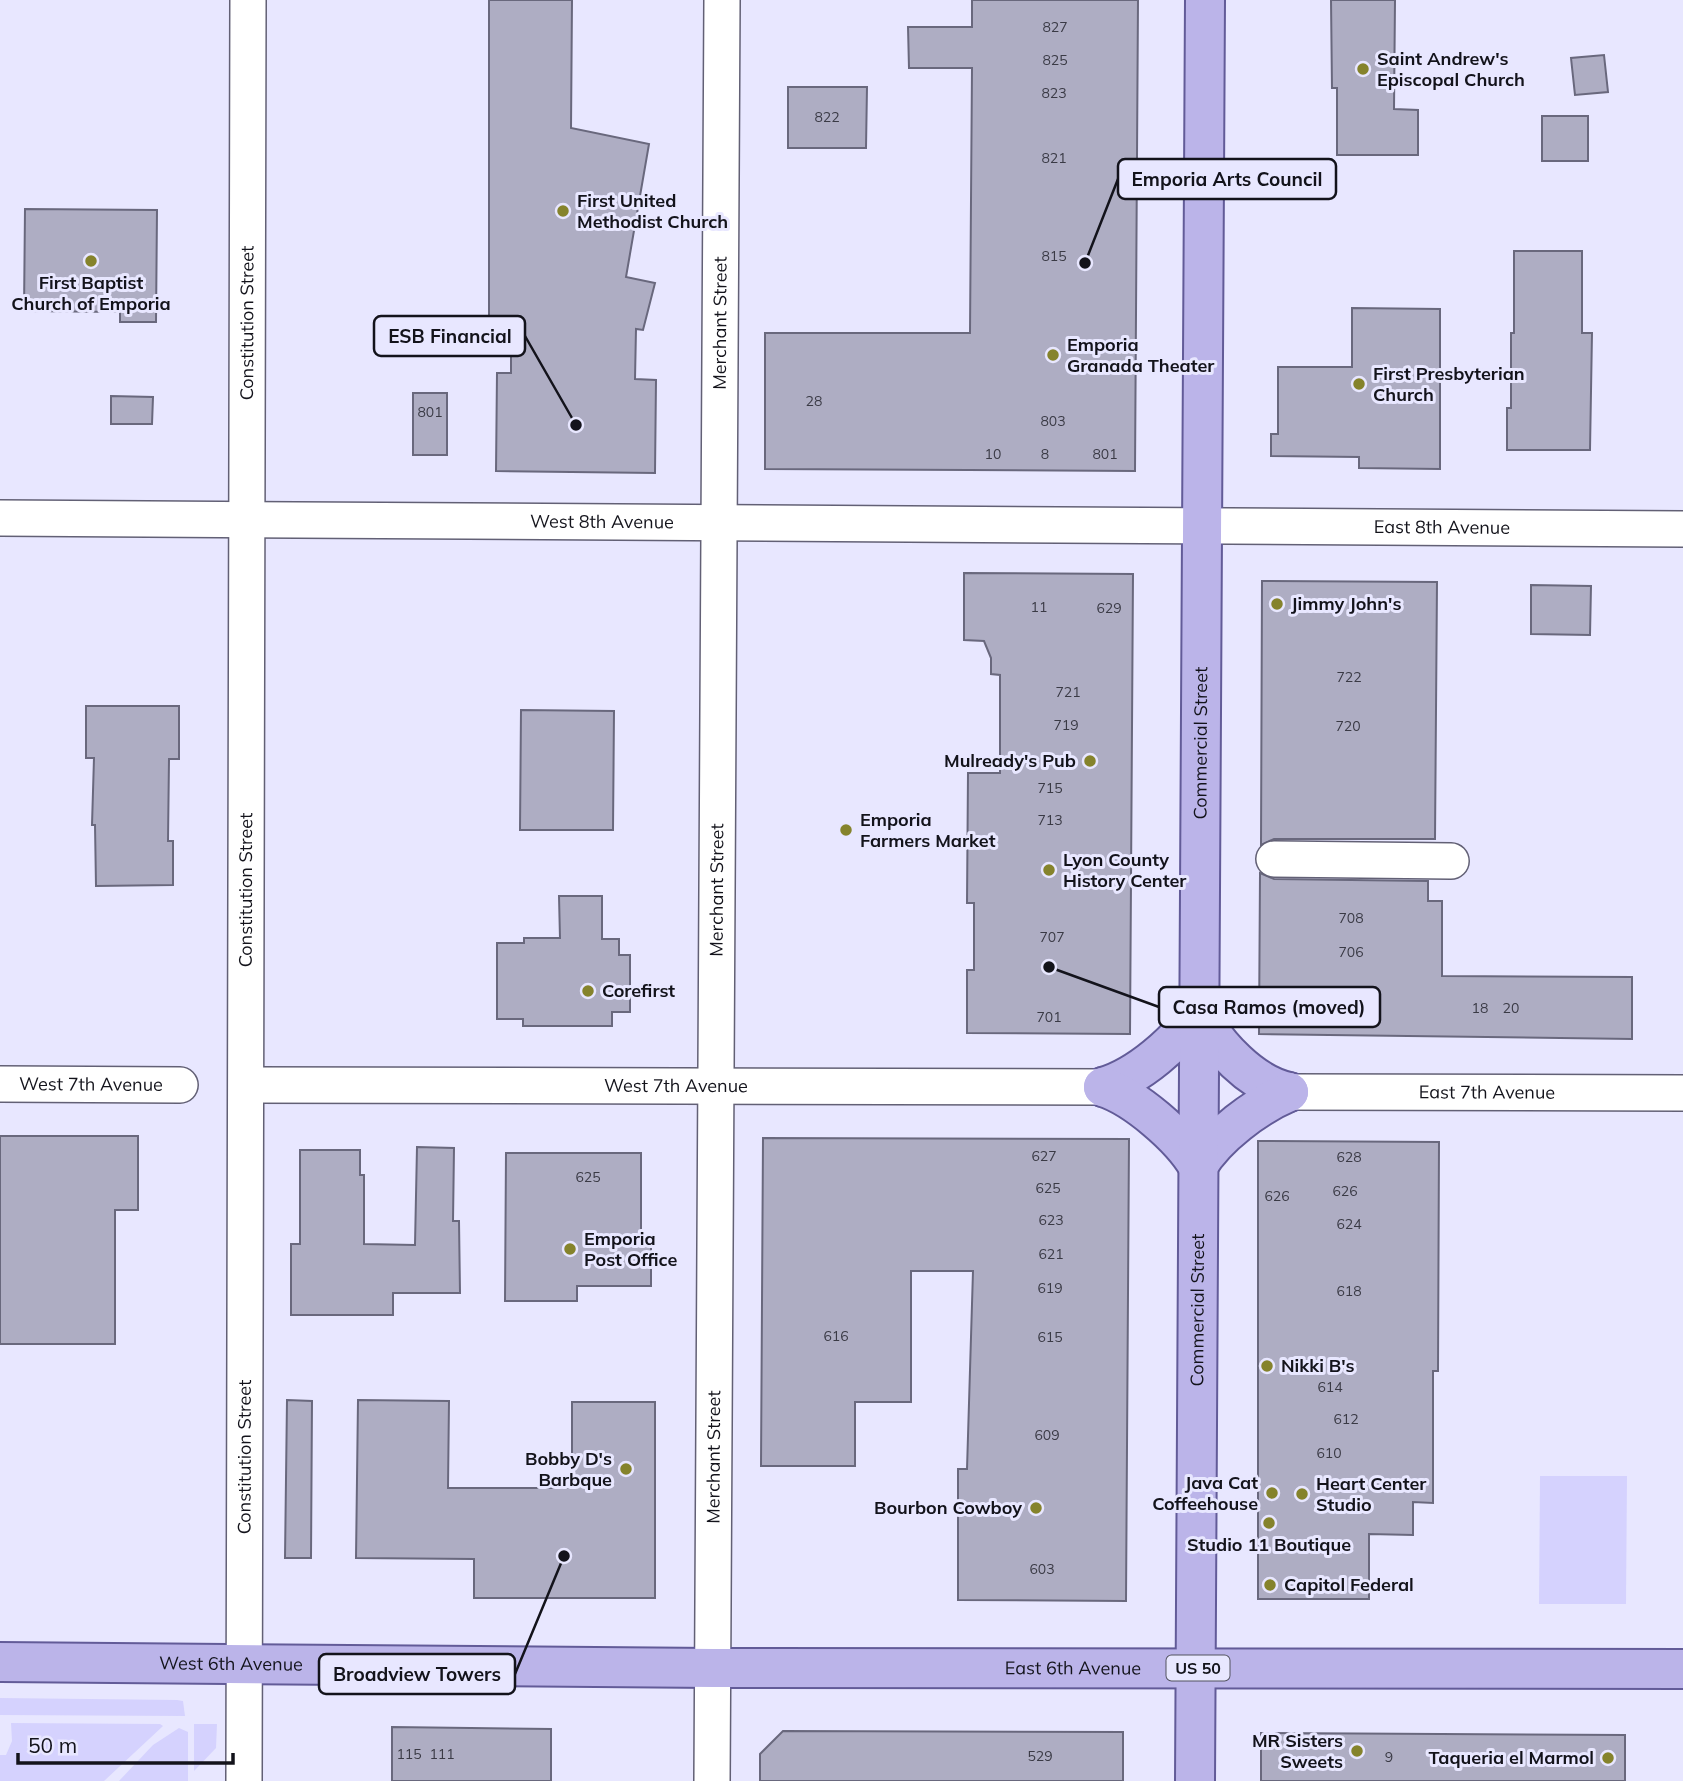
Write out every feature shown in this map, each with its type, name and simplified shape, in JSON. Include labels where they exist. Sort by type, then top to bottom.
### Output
[{"type":"main road","name":"Commercial Street","points":[[1195,1781],[1205,0]]},
{"type":"main road","points":[[1103,1087],[1127,1077],[1181,1034],[1198,1012],[1214,1040],[1265,1085],[1289,1092]]},
{"type":"main road","points":[[1103,1087],[1128,1098],[1184,1146],[1198,1166],[1212,1148],[1252,1114],[1289,1092]]},
{"type":"main road","name":"West 6th Avenue","points":[[0,1662],[713,1668]]},
{"type":"main road","name":"East 6th Avenue","points":[[713,1668],[1683,1669]]},
{"type":"street","name":"Constitution Street","points":[[244,1781],[248,0]]},
{"type":"street","name":"Merchant Street","points":[[712,1781],[722,0]]},
{"type":"street","name":"West 8th Avenue","points":[[0,519],[1202,526]]},
{"type":"street","name":"East 8th Avenue","points":[[1202,526],[1683,528]]},
{"type":"street","points":[[1275,859],[1451,861]]},
{"type":"street","name":"West 7th Avenue","points":[[0,1083],[180,1085]]},
{"type":"street","name":"West 7th Avenue","points":[[247,1085],[1103,1087]]},
{"type":"street","name":"East 7th Avenue","points":[[1289,1092],[1683,1093]]},
{"type":"shaded area","points":[[1540,1476],[1627,1476],[1626,1604],[1539,1604]]},
{"type":"shaded area","points":[[0,1698],[177,1700],[183,1701],[185,1716],[0,1715]]},
{"type":"shaded area","points":[[11,1723],[163,1726],[104,1781],[0,1781],[0,1755],[6,1755],[12,1741]]},
{"type":"shaded area","points":[[194,1724],[217,1724],[216,1748],[194,1771]]},
{"type":"shaded area","points":[[179,1728],[188,1732],[188,1781],[119,1781],[153,1745]]},
{"type":"building","name":"First United Methodist Church","points":[[489,0],[572,0],[571,128],[649,144],[626,277],[655,283],[643,330],[636,329],[635,379],[656,380],[655,473],[496,471],[497,373],[511,373],[511,319],[489,319]]},
{"type":"building","points":[[972,0],[1138,0],[1135,471],[765,469],[765,333],[970,333],[972,68],[909,68],[908,27],[972,27]]},
{"type":"building","name":"Saint Andrew's Episcopal Church","points":[[1331,0],[1395,0],[1394,109],[1418,110],[1418,155],[1337,155],[1337,88],[1332,88]]},
{"type":"building","points":[[1604,55],[1608,92],[1575,95],[1571,58]]},
{"type":"building","points":[[788,87],[867,87],[866,148],[788,148]]},
{"type":"building","points":[[1542,116],[1588,116],[1588,161],[1542,161]]},
{"type":"building","name":"First Baptist Church of Emporia","points":[[25,209],[157,210],[156,322],[120,322],[120,312],[24,311]]},
{"type":"building","points":[[1514,251],[1582,251],[1582,333],[1592,333],[1590,450],[1507,450],[1507,408],[1511,408],[1511,333],[1514,333]]},
{"type":"building","name":"First Presbyterian Church","points":[[1352,308],[1440,309],[1440,469],[1359,468],[1359,457],[1271,456],[1271,434],[1278,434],[1278,367],[1352,367]]},
{"type":"building","points":[[413,393],[447,393],[447,455],[413,455]]},
{"type":"building","points":[[111,396],[153,397],[152,424],[111,424]]},
{"type":"building","points":[[964,573],[1133,574],[1130,1034],[967,1033],[967,970],[974,970],[974,903],[967,903],[968,773],[1000,773],[1000,675],[991,674],[991,658],[984,641],[964,640]]},
{"type":"building","points":[[1262,581],[1437,582],[1435,839],[1274,839],[1261,845]]},
{"type":"building","points":[[1531,585],[1591,586],[1590,635],[1531,634]]},
{"type":"building","points":[[86,706],[179,706],[179,759],[169,759],[168,841],[173,841],[173,885],[96,886],[95,825],[92,825],[94,758],[86,758]]},
{"type":"building","points":[[521,710],[614,711],[613,830],[520,830]]},
{"type":"building","points":[[1260,873],[1274,879],[1428,881],[1428,901],[1442,901],[1442,976],[1632,977],[1632,1039],[1259,1034]]},
{"type":"building","points":[[559,896],[602,896],[602,939],[619,939],[619,955],[630,955],[630,1012],[612,1012],[612,1026],[523,1026],[523,1019],[497,1019],[497,943],[524,943],[524,938],[560,938]]},
{"type":"building","points":[[0,1136],[138,1136],[138,1210],[115,1210],[115,1344],[0,1344]]},
{"type":"building","points":[[763,1138],[1129,1139],[1126,1601],[958,1600],[958,1469],[967,1469],[973,1271],[911,1271],[911,1402],[855,1402],[855,1466],[761,1466]]},
{"type":"building","points":[[1258,1141],[1439,1142],[1438,1371],[1433,1371],[1433,1503],[1413,1502],[1413,1535],[1369,1534],[1369,1599],[1258,1599]]},
{"type":"building","points":[[417,1147],[454,1148],[453,1221],[459,1221],[460,1293],[393,1293],[393,1315],[291,1315],[291,1244],[300,1244],[300,1150],[360,1150],[360,1175],[364,1175],[364,1244],[415,1245]]},
{"type":"building","points":[[506,1153],[641,1153],[641,1243],[651,1243],[651,1286],[577,1286],[577,1301],[505,1301]]},
{"type":"building","points":[[287,1400],[312,1401],[311,1558],[285,1558]]},
{"type":"building","points":[[358,1400],[449,1401],[448,1488],[572,1488],[572,1402],[655,1402],[655,1598],[474,1598],[474,1559],[356,1558]]},
{"type":"building","points":[[392,1727],[551,1729],[551,1781],[392,1781]]},
{"type":"building","points":[[783,1731],[1123,1732],[1123,1781],[760,1781],[760,1754]]},
{"type":"building","points":[[1261,1733],[1625,1735],[1625,1781],[1261,1781]]},
{"type":"place","name":"Saint Andrew's Episcopal Church","points":[[1363,69]]},
{"type":"place","name":"First United Methodist Church","points":[[563,211]]},
{"type":"place","name":"First Baptist Church of Emporia","points":[[91,261]]},
{"type":"place","name":"Emporia Arts Council","points":[[1085,263]]},
{"type":"place","name":"Emporia Granada Theater","points":[[1053,355]]},
{"type":"place","name":"First Presbyterian Church","points":[[1359,384]]},
{"type":"place","name":"ESB Financial","points":[[576,425]]},
{"type":"place","name":"Jimmy John's","points":[[1277,604]]},
{"type":"place","name":"Mulready's Pub","points":[[1090,761]]},
{"type":"place","name":"Emporia Farmers Market","points":[[846,830]]},
{"type":"place","name":"Lyon County History Center","points":[[1049,870]]},
{"type":"place","name":"Casa Ramos (moved)","points":[[1049,967]]},
{"type":"place","name":"Corefirst","points":[[588,991]]},
{"type":"place","name":"Emporia Post Office","points":[[570,1249]]},
{"type":"place","name":"Nikki B's","points":[[1267,1366]]},
{"type":"place","name":"Bobby D's Barbque","points":[[626,1469]]},
{"type":"place","name":"Java Cat Coffeehouse","points":[[1272,1493]]},
{"type":"place","name":"Heart Center Studio","points":[[1302,1494]]},
{"type":"place","name":"Bourbon Cowboy","points":[[1036,1508]]},
{"type":"place","name":"Studio 11 Boutique","points":[[1269,1523]]},
{"type":"place","name":"Broadview Towers","points":[[564,1556]]},
{"type":"place","name":"Capitol Federal","points":[[1270,1585]]},
{"type":"place","name":"MR Sisters Sweets","points":[[1357,1751]]},
{"type":"place","name":"Taqueria el Marmol","points":[[1608,1758]]}]
